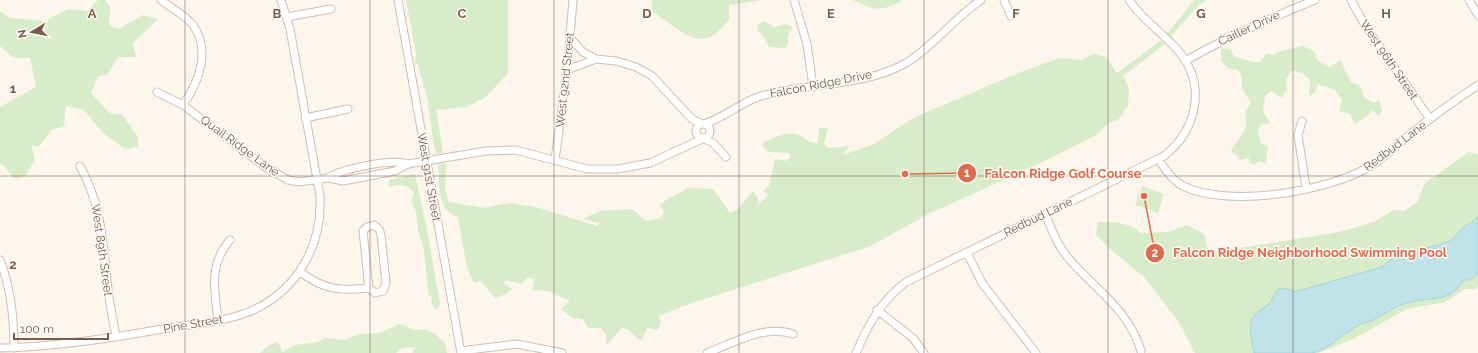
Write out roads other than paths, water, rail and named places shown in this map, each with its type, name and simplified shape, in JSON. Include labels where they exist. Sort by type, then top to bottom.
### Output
[{"type":"street","points":[[161,0],[192,25],[199,40],[202,62],[197,82],[183,105]]},
{"type":"street","name":"Pine Street","points":[[0,348],[49,346],[116,337],[236,316],[263,304],[300,272],[312,251],[320,216],[320,196],[287,17],[281,0]]},
{"type":"street","name":"West 91st Street","points":[[398,0],[461,352]]},
{"type":"street","name":"West 92nd Street","points":[[555,160],[567,70],[573,0]]},
{"type":"street","points":[[794,0],[807,44],[813,87]]},
{"type":"street","name":"Falcon Ridge Drive","points":[[702,124],[715,121],[757,97],[865,77],[906,63],[923,50],[968,9],[981,0]]},
{"type":"street","points":[[1004,0],[1011,16]]},
{"type":"street","points":[[1129,0],[1141,16],[1174,46],[1185,61],[1194,90],[1195,102],[1192,120],[1184,137],[1177,145],[1158,159]]},
{"type":"street","name":"Cailler Drive","points":[[1185,61],[1220,41],[1315,0]]},
{"type":"street","name":"West 96th Street","points":[[1351,0],[1366,27],[1430,119]]},
{"type":"street","points":[[1469,0],[1478,15]]},
{"type":"street","points":[[287,17],[331,9]]},
{"type":"street","points":[[570,39],[583,52],[596,59],[616,61],[636,67],[652,76],[692,119],[708,125],[713,143]]},
{"type":"street","points":[[567,70],[596,59]]},
{"type":"street","name":"Redbud Lane","points":[[856,353],[877,310],[889,296],[906,282],[1158,159],[1168,173],[1181,185],[1202,192],[1258,196],[1339,181],[1369,167],[1430,119],[1478,84]]},
{"type":"street","name":"Quail Ridge Lane","points":[[157,92],[183,105],[272,172],[288,180],[299,182],[316,180],[328,178],[343,171],[397,162],[408,164],[426,161]]},
{"type":"street","points":[[305,118],[348,110]]},
{"type":"street","points":[[692,119],[698,137],[713,143],[726,157]]},
{"type":"street","points":[[426,161],[486,151],[516,150],[587,169],[618,169],[650,163],[703,139],[710,133],[715,121]]},
{"type":"street","points":[[1302,121],[1298,135],[1306,188]]},
{"type":"street","points":[[687,145],[696,132],[698,126],[702,124]]},
{"type":"street","name":"West 89th Street","points":[[80,166],[94,196],[100,216],[116,337]]},
{"type":"street","points":[[1045,214],[1069,260],[1113,302],[1124,316],[1137,339],[1141,351]]},
{"type":"street","points":[[374,225],[380,229],[386,287],[379,293],[372,292],[369,288],[363,231],[367,227],[374,225]]},
{"type":"street","points":[[218,319],[214,271],[218,259],[230,240]]},
{"type":"street","points":[[967,253],[982,283],[1036,353]]},
{"type":"street","points":[[0,260],[7,279],[12,310],[14,348]]},
{"type":"street","points":[[300,272],[317,283],[336,290],[347,291],[369,288]]},
{"type":"street","points":[[877,310],[913,338],[924,353]]},
{"type":"street","points":[[707,353],[770,331],[781,331],[793,334]]},
{"type":"street","points":[[461,352],[517,344],[536,350],[562,353]]},
{"type":"water","points":[[1478,216],[1478,274],[1469,280],[1463,280],[1458,288],[1452,293],[1439,298],[1402,304],[1369,322],[1352,329],[1324,349],[1312,353],[1254,353],[1250,326],[1252,319],[1258,312],[1269,304],[1275,292],[1279,289],[1281,288],[1294,292],[1382,267],[1398,256],[1442,244],[1451,240],[1462,228]]},
{"type":"place","name":"Falcon Ridge Golf Course","points":[[905,174]]},
{"type":"place","name":"Falcon Ridge Neighborhood Swimming Pool","points":[[1144,196]]}]
